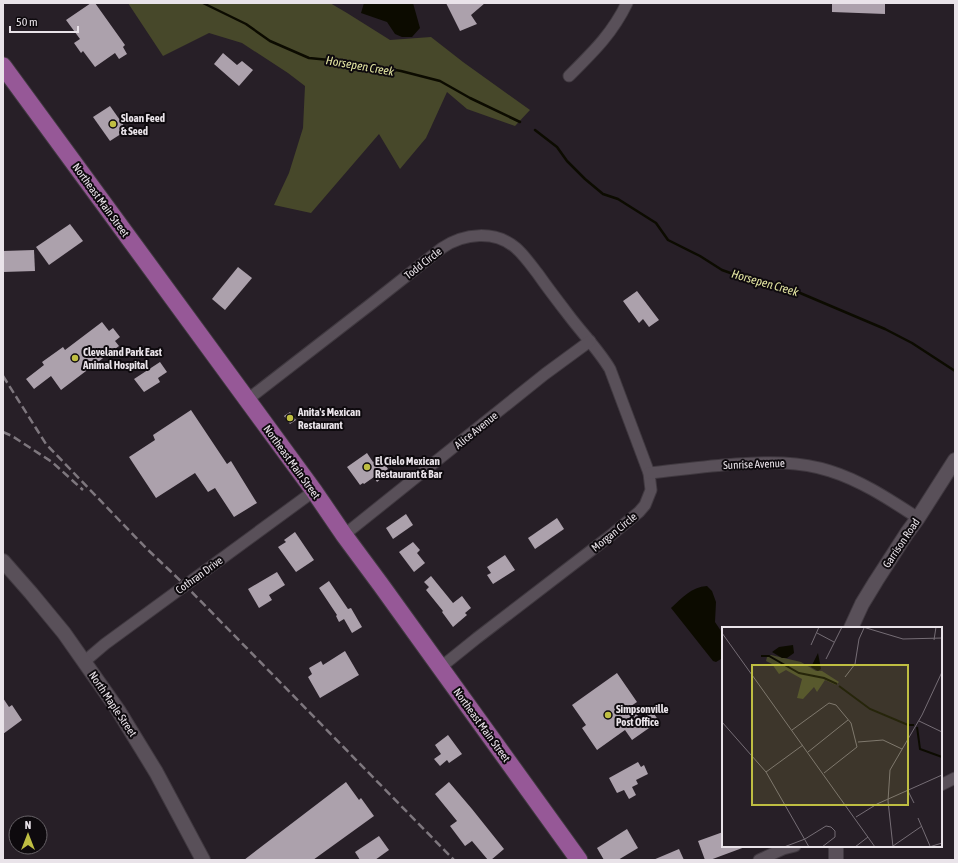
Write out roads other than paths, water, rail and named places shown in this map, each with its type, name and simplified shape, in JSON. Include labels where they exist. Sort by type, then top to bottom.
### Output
[{"type":"main road","name":"Northeast Main Street","points":[[3,66],[314,491],[344,535],[580,860]]},
{"type":"street","points":[[569,76],[610,33],[627,3]]},
{"type":"street","name":"Todd Circle","points":[[247,400],[442,248],[454,240],[469,236],[480,235],[495,237],[517,249],[590,341]]},
{"type":"street","name":"Morgan Circle","points":[[441,667],[610,536],[639,512],[645,505],[651,490],[649,473],[610,370],[590,341]]},
{"type":"street","name":"Alice Avenue","points":[[344,535],[545,374],[590,341]]},
{"type":"street","name":"Garrison Road","points":[[851,627],[862,604],[876,581],[955,460]]},
{"type":"street","name":"Sunrise Avenue","points":[[649,473],[702,466],[767,462],[804,465],[830,471],[854,480],[918,518]]},
{"type":"street","name":"Cothran Drive","points":[[84,661],[314,491]]},
{"type":"street","name":"North Maple Street","points":[[3,561],[54,621],[118,710],[156,772],[203,860]]},
{"type":"street","points":[[942,784],[955,778]]},
{"type":"street","points":[[759,860],[791,847]]},
{"type":"street","points":[[836,847],[836,860]]},
{"type":"waterway","name":"Horsepen Creek","points":[[203,3],[246,24],[270,41],[309,58],[350,62],[401,71],[440,81],[470,98],[520,122]]},
{"type":"waterway","name":"Horsepen Creek","points":[[535,130],[557,147],[567,161],[603,194],[618,199],[656,223],[668,240],[700,256],[722,270],[767,286],[786,287],[885,329],[912,343],[955,371]]},
{"type":"railway","points":[[3,376],[46,444],[146,548],[185,585],[454,860]]},
{"type":"railway","points":[[3,432],[12,436],[52,462],[83,490]]},
{"type":"place","name":"Sloan Feed & Seed","points":[[113,124]]},
{"type":"place","name":"Cleveland Park East Animal Hospital","points":[[75,358]]},
{"type":"place","name":"Anita's Mexican Restaurant","points":[[290,418]]},
{"type":"place","name":"El Cielo Mexican Restaurant & Bar","points":[[367,467]]},
{"type":"place","name":"Simpsonville Post Office","points":[[608,715]]}]
